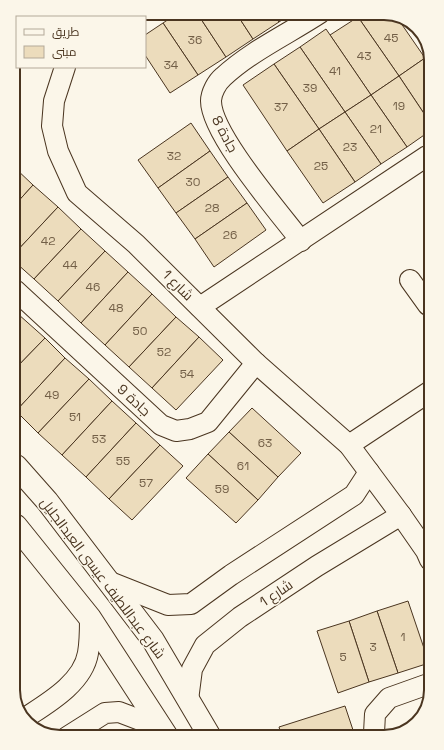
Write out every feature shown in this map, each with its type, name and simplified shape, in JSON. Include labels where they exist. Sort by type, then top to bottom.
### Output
[{"type":"main road","name":"شارع عبداللطيف عيسى العبدالجليل","points":[[20,471],[47,501],[153,640],[206,730]]},
{"type":"main road","points":[[20,531],[90,618],[163,730]]},
{"type":"street","name":"جادة 8","points":[[301,241],[226,142],[214,117],[211,100],[215,87],[222,77],[263,48],[309,20]]},
{"type":"street","name":"شارع 1","points":[[65,68],[54,101],[52,126],[58,151],[77,193],[136,244],[256,363],[350,445],[424,548]]},
{"type":"street","points":[[200,307],[424,158]]},
{"type":"street","points":[[410,280],[424,299]]},
{"type":"street","name":"جادة 9","points":[[20,295],[161,425],[176,431],[190,429],[208,422],[256,363]]},
{"type":"street","points":[[350,445],[424,395]]},
{"type":"street","points":[[110,582],[168,605],[191,604],[231,575],[354,495],[369,472]]},
{"type":"street","name":"شارع 1","points":[[188,700],[192,669],[205,645],[253,609],[317,566],[401,515]]},
{"type":"street","points":[[29,715],[59,696],[78,675],[88,654],[90,618]]},
{"type":"street","points":[[374,730],[375,714],[389,698],[424,686]]},
{"type":"street","points":[[78,730],[105,713],[119,712],[160,730]]},
{"type":"building","points":[[168,20],[202,20],[226,57],[198,75],[163,23]]},
{"type":"building","points":[[202,20],[241,20],[253,39],[226,57]]},
{"type":"building","points":[[241,20],[278,20],[279,22],[253,39]]},
{"type":"building","points":[[353,20],[360,20],[399,76],[371,95],[330,35]]},
{"type":"building","points":[[360,20],[386,20],[402,25],[423,56],[424,59],[399,76]]},
{"type":"building","points":[[163,23],[198,75],[170,93],[146,57],[146,34]]},
{"type":"building","points":[[326,29],[371,95],[345,112],[300,47]]},
{"type":"building","points":[[300,47],[345,112],[319,129],[274,64]]},
{"type":"building","points":[[424,59],[424,114],[399,76]]},
{"type":"building","points":[[274,64],[319,129],[287,151],[243,85]]},
{"type":"building","points":[[399,76],[424,114],[424,135],[407,147],[371,95]]},
{"type":"building","points":[[371,95],[407,147],[381,164],[345,112]]},
{"type":"building","points":[[345,112],[381,164],[355,182],[319,129]]},
{"type":"building","points":[[191,123],[210,151],[158,188],[138,160]]},
{"type":"building","points":[[319,129],[355,182],[323,203],[287,151]]},
{"type":"building","points":[[210,151],[228,177],[176,213],[158,188]]},
{"type":"building","points":[[20,173],[33,185],[20,199]]},
{"type":"building","points":[[228,177],[247,203],[195,239],[176,213]]},
{"type":"building","points":[[33,185],[58,207],[20,248],[20,199]]},
{"type":"building","points":[[247,203],[266,230],[214,267],[195,239]]},
{"type":"building","points":[[58,207],[81,229],[34,279],[20,266],[20,248]]},
{"type":"building","points":[[81,229],[105,251],[58,301],[34,279]]},
{"type":"building","points":[[105,251],[128,272],[81,323],[58,301]]},
{"type":"building","points":[[128,272],[152,294],[105,345],[81,323]]},
{"type":"building","points":[[152,294],[176,317],[129,367],[105,345]]},
{"type":"building","points":[[20,316],[45,338],[20,364]]},
{"type":"building","points":[[176,317],[199,337],[152,388],[129,367]]},
{"type":"building","points":[[199,337],[223,360],[176,410],[152,388]]},
{"type":"building","points":[[45,338],[65,358],[20,407],[20,364]]},
{"type":"building","points":[[65,358],[89,379],[38,433],[20,415],[20,407]]},
{"type":"building","points":[[89,379],[112,401],[62,455],[38,433]]},
{"type":"building","points":[[112,401],[136,423],[86,477],[62,455]]},
{"type":"building","points":[[252,408],[301,453],[278,477],[229,432]]},
{"type":"building","points":[[136,423],[160,445],[109,499],[86,477]]},
{"type":"building","points":[[229,432],[278,477],[258,500],[208,454]]},
{"type":"building","points":[[160,445],[183,466],[132,520],[109,499]]},
{"type":"building","points":[[208,454],[258,500],[236,523],[186,478]]},
{"type":"building","points":[[408,601],[424,648],[424,665],[398,673],[377,611]]},
{"type":"building","points":[[377,611],[398,673],[369,682],[349,621]]},
{"type":"building","points":[[349,621],[369,682],[338,693],[317,631]]},
{"type":"building","points":[[345,706],[353,730],[280,730],[279,727]]}]
